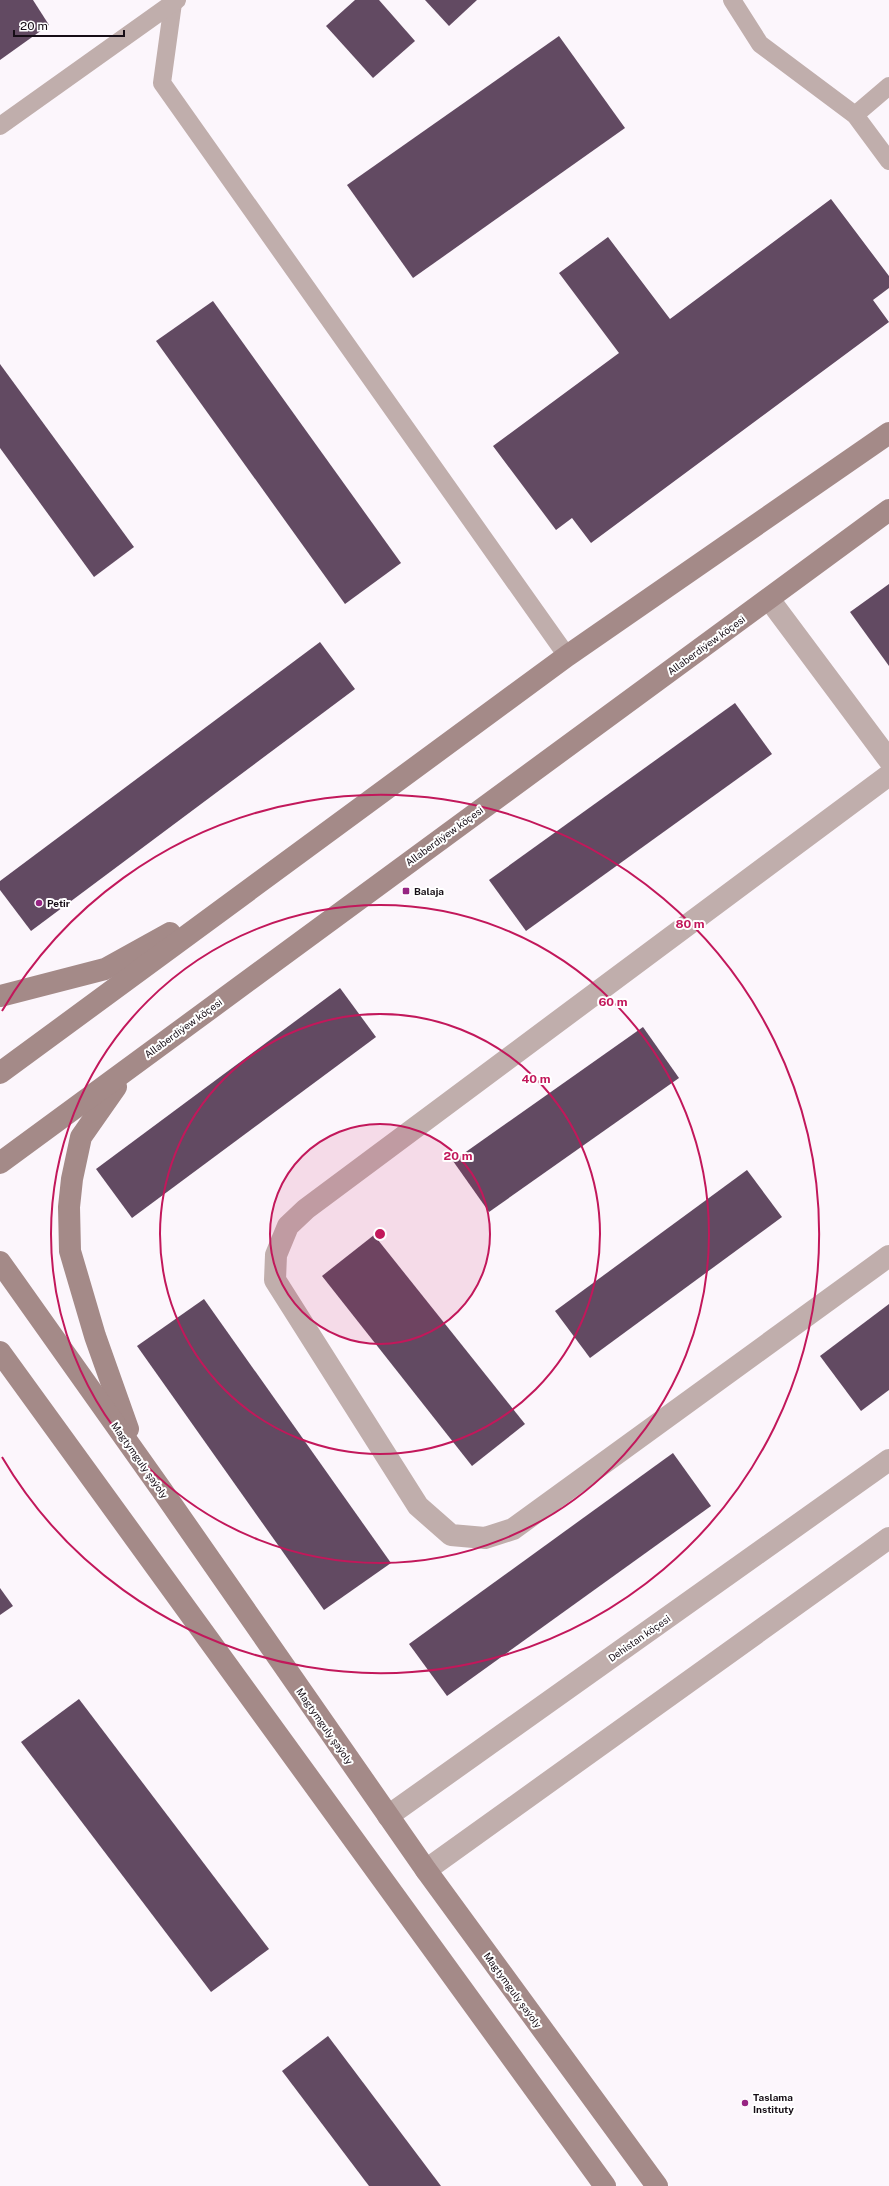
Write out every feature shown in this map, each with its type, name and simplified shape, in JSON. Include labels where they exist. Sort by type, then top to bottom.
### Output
[{"type":"street","points":[[0,1073],[567,656],[889,433]]},
{"type":"street","name":"Allaberdiýew köçesi","points":[[0,1163],[889,510]]},
{"type":"street","points":[[769,599],[889,760]]},
{"type":"street","points":[[889,775],[306,1209],[288,1226],[276,1255],[275,1280],[418,1506],[451,1535],[485,1538],[513,1529],[889,1256]]},
{"type":"street","points":[[0,996],[105,969],[251,887]]},
{"type":"street","points":[[132,1066],[96,1113],[81,1137],[72,1179],[69,1207],[70,1251],[95,1336],[127,1428],[161,1490]]},
{"type":"street","name":"Magtymguly şaýoly","points":[[0,1262],[426,1870],[657,2186]]},
{"type":"street","points":[[0,1352],[605,2186]]},
{"type":"street","name":"Dehistan köçesi","points":[[388,1816],[889,1460]]},
{"type":"street","points":[[426,1870],[889,1538]]},
{"type":"lane","points":[[732,0],[760,44],[855,115],[889,161]]},
{"type":"lane","points":[[0,126],[174,1]]},
{"type":"lane","points":[[174,1],[162,83],[567,656]]},
{"type":"lane","points":[[855,115],[889,86]]},
{"type":"building","points":[[0,0],[33,0],[49,25],[0,60]]},
{"type":"building","points":[[355,0],[379,0],[415,41],[373,78],[326,26]]},
{"type":"building","points":[[425,0],[477,0],[449,26]]},
{"type":"building","points":[[559,36],[625,128],[413,278],[347,185]]},
{"type":"building","points":[[831,199],[889,276],[889,288],[873,300],[889,322],[591,543],[572,518],[556,530],[493,446],[619,353],[559,273],[608,237],[670,319]]},
{"type":"building","points":[[213,301],[401,563],[345,604],[156,341]]},
{"type":"building","points":[[0,364],[134,547],[94,577],[0,448]]},
{"type":"building","points":[[889,584],[889,666],[850,612]]},
{"type":"building","points":[[320,642],[355,689],[31,931],[0,890],[0,881]]},
{"type":"building","points":[[735,703],[772,754],[526,931],[489,880]]},
{"type":"building","points":[[340,988],[376,1037],[132,1218],[96,1169]]},
{"type":"building","points":[[643,1027],[679,1078],[489,1212],[453,1161]]},
{"type":"building","points":[[747,1170],[782,1217],[590,1358],[555,1311]]},
{"type":"building","points":[[374,1235],[525,1424],[472,1466],[322,1276]]},
{"type":"building","points":[[204,1299],[391,1563],[324,1610],[137,1346]]},
{"type":"building","points":[[889,1304],[889,1390],[861,1411],[820,1356]]},
{"type":"building","points":[[673,1453],[711,1506],[447,1696],[409,1644]]},
{"type":"building","points":[[0,1588],[13,1606],[0,1615]]},
{"type":"building","points":[[79,1699],[269,1949],[211,1992],[21,1742]]},
{"type":"building","points":[[328,2036],[441,2186],[369,2186],[282,2071]]},
{"type":"place","name":"Balaja","points":[[406,891]]},
{"type":"place","name":"Petir","points":[[39,903]]},
{"type":"place","name":"Taslama Instituty","points":[[745,2103]]}]
